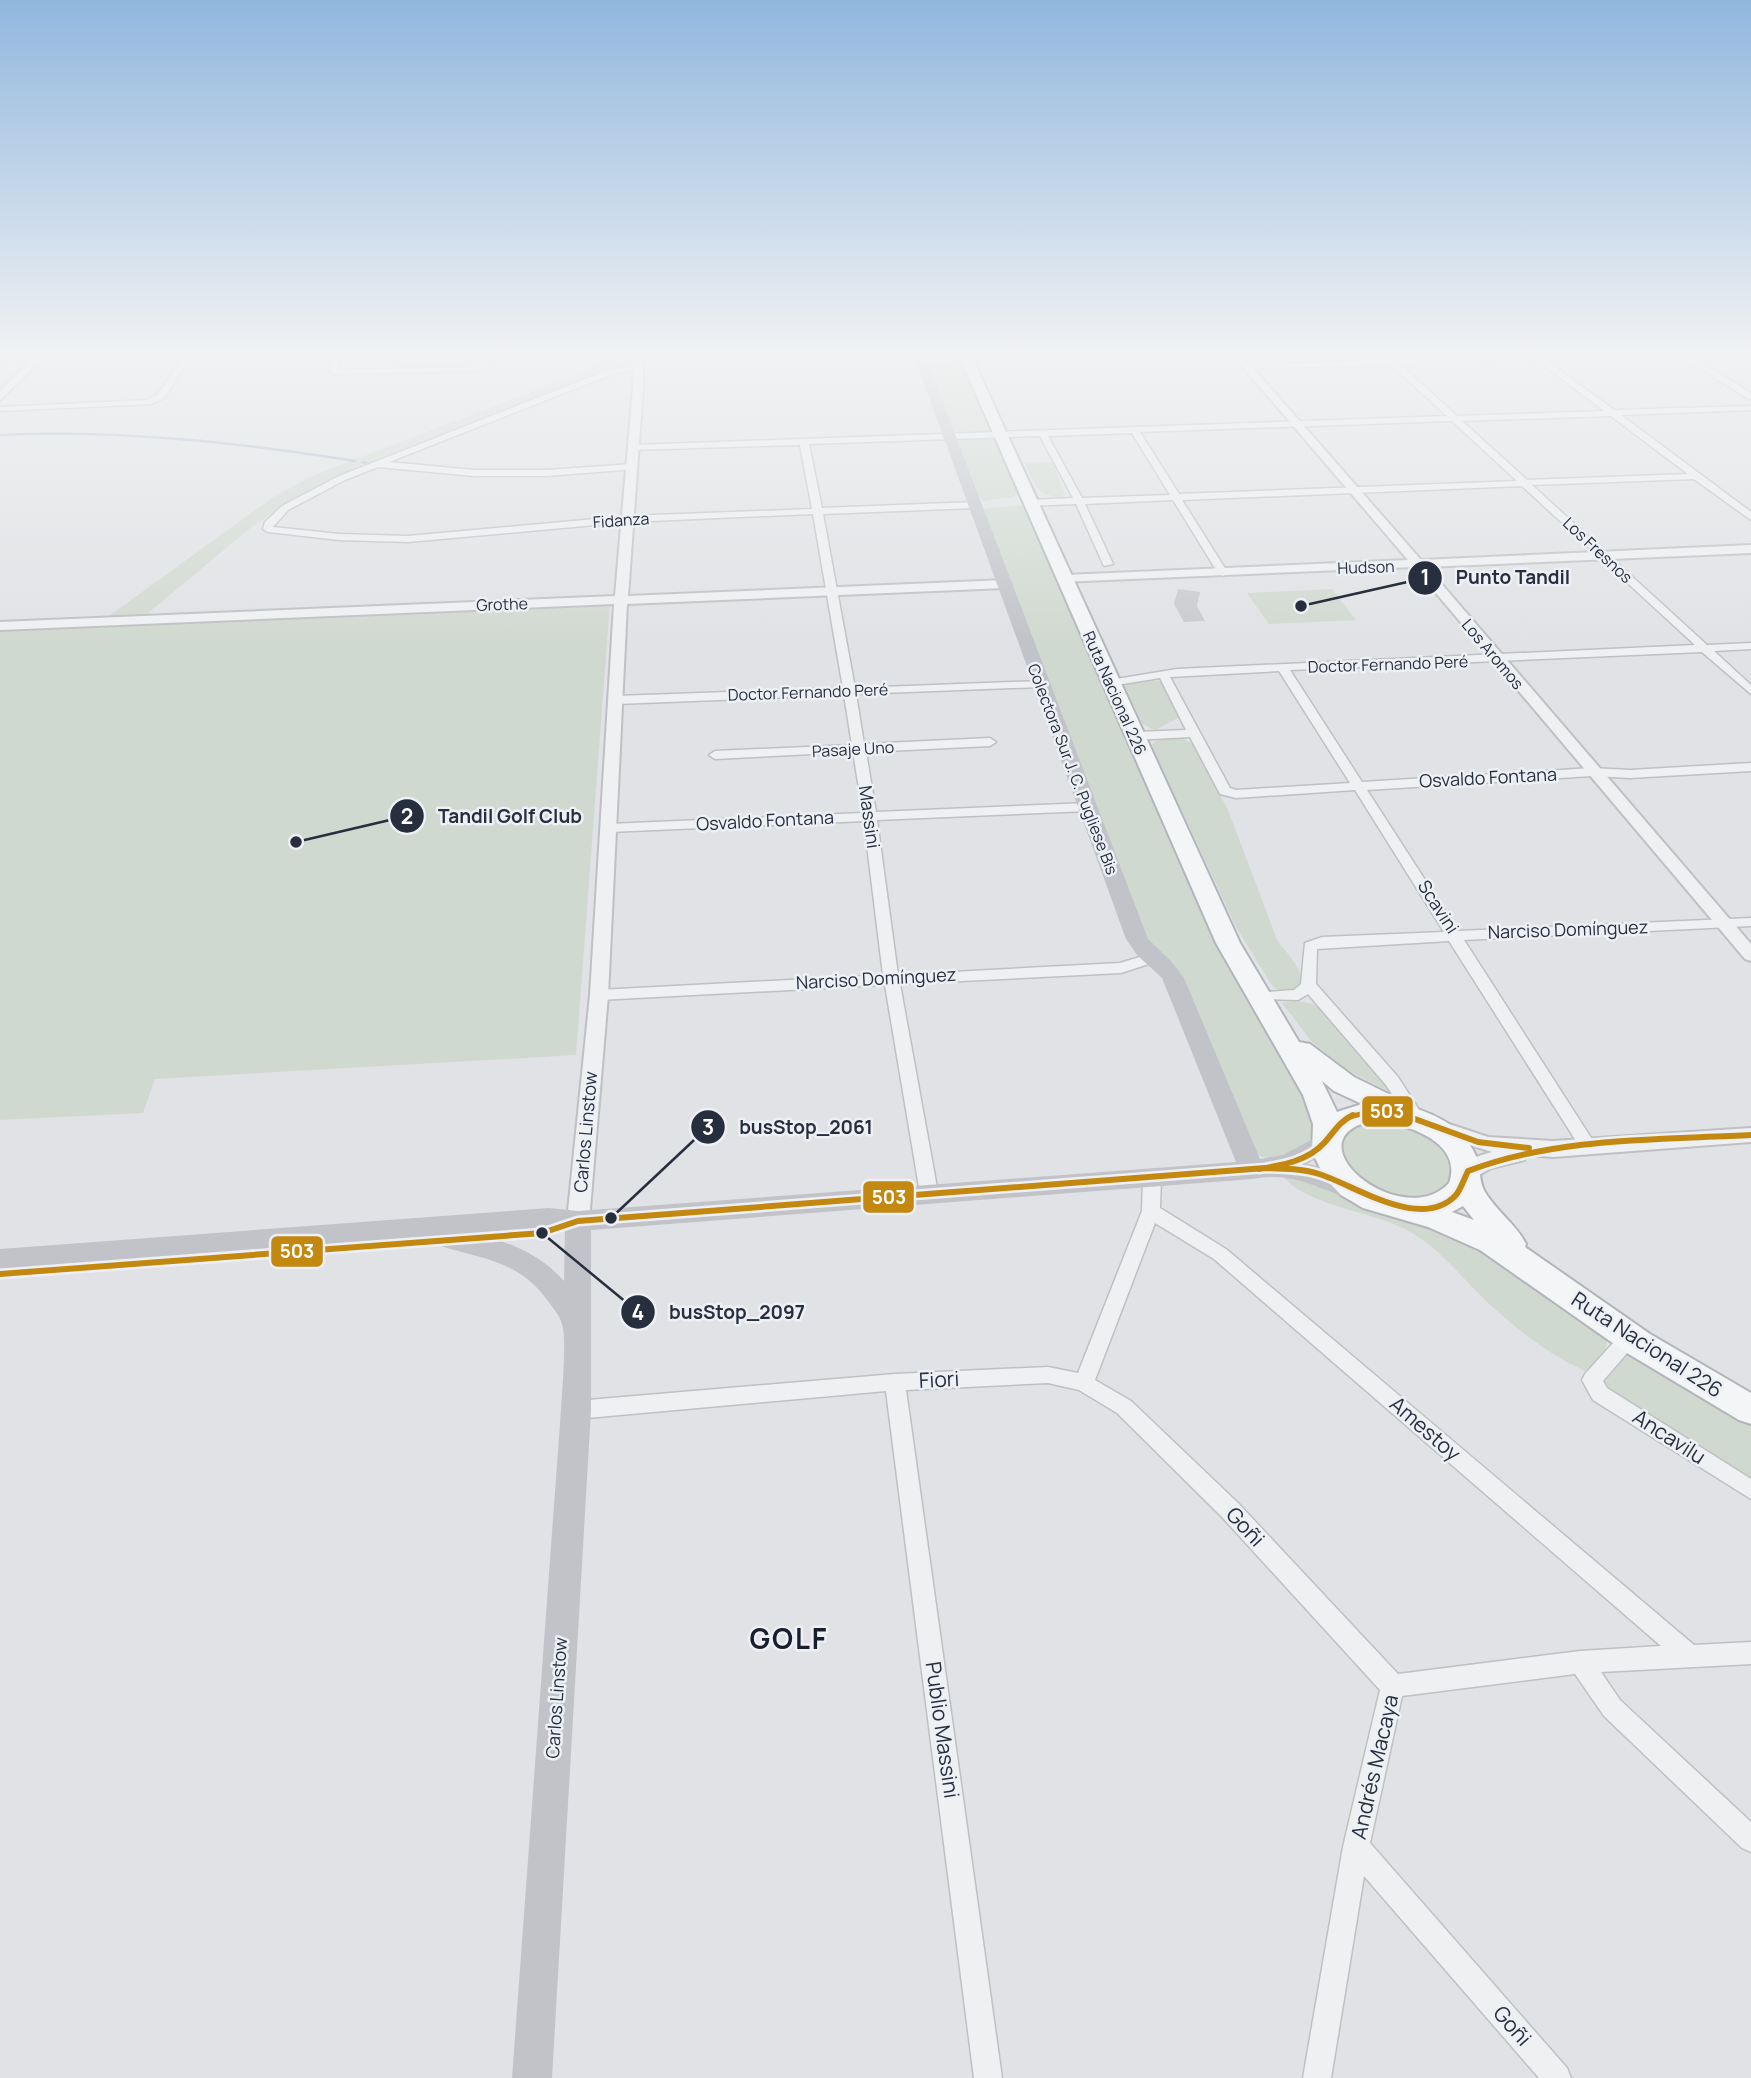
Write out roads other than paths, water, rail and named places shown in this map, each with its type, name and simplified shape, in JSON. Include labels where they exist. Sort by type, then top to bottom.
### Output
[{"type":"highway","name":"Ruta Nacional 226","points":[[1006,450],[1228,943],[1317,1094],[1327,1124],[1327,1157],[1334,1171],[1361,1195],[1401,1209],[1456,1222],[1488,1239],[1546,1276],[1630,1338],[1751,1410]]},
{"type":"highway","name":"Ruta Nacional 226","points":[[1278,1026],[1331,1076],[1359,1093],[1417,1119],[1455,1145],[1464,1159],[1473,1198],[1494,1225],[1546,1276]]},
{"type":"highway","points":[[1327,1139],[1334,1127],[1357,1113],[1373,1111],[1417,1119]]},
{"type":"highway","name":"Ruta Nacional 226","points":[[1401,1209],[1436,1207],[1460,1192],[1466,1177]]},
{"type":"main road","name":"Colectora Sur J. C. Pugliese Bis","points":[[954,450],[1137,939],[1143,950],[1166,967],[1173,978],[1258,1169]]},
{"type":"main road","points":[[1258,1169],[1297,1160],[1327,1139]]},
{"type":"main road","points":[[0,1259],[549,1218],[578,1221],[1258,1169],[1308,1172],[1361,1195]]},
{"type":"main road","points":[[0,1273],[542,1233],[578,1221]]},
{"type":"main road","name":"Carlos Linstow","points":[[532,2078],[576,1410],[578,1221]]},
{"type":"main road","points":[[450,1239],[490,1246],[527,1262],[552,1284],[577,1324]]},
{"type":"street","points":[[377,464],[413,450]]},
{"type":"street","name":"Carlos Linstow","points":[[578,1221],[599,995],[621,599],[634,450]]},
{"type":"street","name":"Massini","points":[[805,450],[833,590],[870,816],[891,978],[929,1193]]},
{"type":"street","points":[[1052,450],[1108,564]]},
{"type":"street","points":[[1147,450],[1223,573]]},
{"type":"street","name":"Los Aromos","points":[[1319,450],[1751,955]]},
{"type":"street","name":"Los Fresnos","points":[[1488,450],[1751,691]]},
{"type":"street","points":[[1661,450],[1751,517]]},
{"type":"street","points":[[377,464],[474,473],[633,467]]},
{"type":"street","name":"Fidanza","points":[[377,464],[342,478],[285,508],[268,524],[268,529],[387,540],[628,519],[975,505]]},
{"type":"street","points":[[1029,503],[1696,476]]},
{"type":"street","name":"Hudson","points":[[1065,579],[1751,549]]},
{"type":"street","name":"Grothe","points":[[0,626],[1005,584]]},
{"type":"street","name":"Doctor Fernando Peré","points":[[1110,683],[1163,674],[1751,646]]},
{"type":"street","name":"Scavini","points":[[1283,668],[1589,1147]]},
{"type":"street","points":[[1135,736],[1194,733],[1163,674]]},
{"type":"street","name":"Doctor Fernando Peré","points":[[616,700],[1041,684]]},
{"type":"street","name":"Osvaldo Fontana","points":[[1194,733],[1225,791],[1236,794],[1592,772],[1630,774],[1751,766]]},
{"type":"street","name":"Pasaje Uno","points":[[715,755],[990,742]]},
{"type":"street","name":"Osvaldo Fontana","points":[[609,828],[1088,807]]},
{"type":"street","name":"Narciso Domínguez","points":[[1308,985],[1310,946],[1322,942],[1751,922]]},
{"type":"street","name":"Narciso Domínguez","points":[[599,995],[1121,968],[1153,958]]},
{"type":"street","points":[[1259,996],[1298,995],[1308,985],[1392,1081],[1417,1119],[1487,1144],[1553,1149]]},
{"type":"street","points":[[1466,1177],[1487,1161],[1553,1149],[1751,1136]]},
{"type":"street","points":[[1084,1383],[1151,1211],[1152,1176]]},
{"type":"street","name":"Amestoy","points":[[1151,1211],[1220,1254],[1691,1657]]},
{"type":"street","name":"Ancavilu","points":[[1630,1338],[1592,1380],[1600,1394],[1751,1490]]},
{"type":"street","name":"Fiori","points":[[576,1410],[895,1382],[1048,1375],[1084,1383]]},
{"type":"street","name":"Publio Massini","points":[[895,1382],[988,2078]]},
{"type":"street","name":"Goñi","points":[[1084,1383],[1124,1407],[1230,1510],[1393,1686]]},
{"type":"street","name":"Andrés Macaya","points":[[1317,2078],[1356,1847],[1393,1686],[1580,1662],[1751,1653]]},
{"type":"street","points":[[1580,1662],[1612,1708],[1751,1839]]},
{"type":"street","name":"Goñi","points":[[1356,1847],[1557,2078]]},
{"type":"waterway","points":[[280,450],[355,461]]},
{"type":"waterway","points":[[362,462],[367,463]]},
{"type":"place","name":"Punto Tandil","points":[[1301,606]]},
{"type":"place","name":"Tandil Golf Club","points":[[296,842]]},
{"type":"place","name":"busStop_2061","points":[[611,1218]]},
{"type":"place","name":"busStop_2097","points":[[542,1233]]},
{"type":"district","name":"GOLF","points":[[789,1639]]}]
